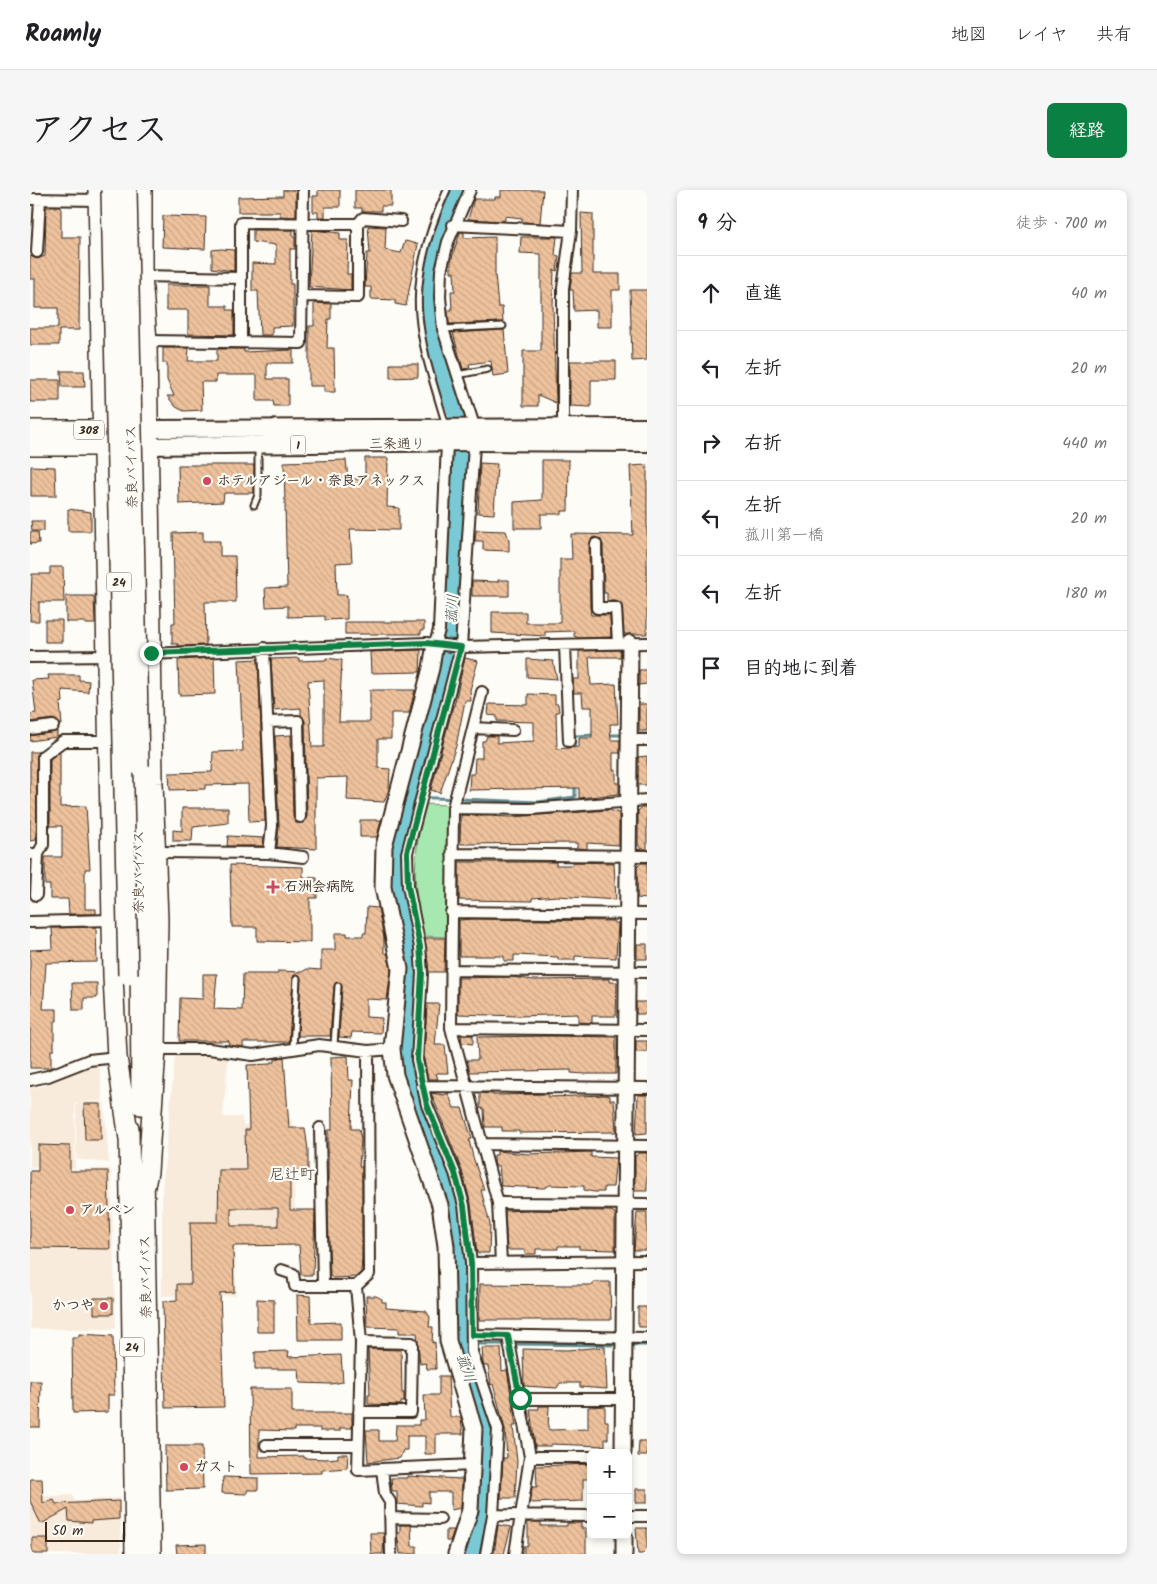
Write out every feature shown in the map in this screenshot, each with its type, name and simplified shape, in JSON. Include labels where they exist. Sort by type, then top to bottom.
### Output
[{"type":"highway","name":"奈良バイパス","points":[[127,190],[138,756],[129,1139],[135,1554]]},
{"type":"highway","points":[[142,190],[142,276],[147,341],[142,441],[151,653],[158,920],[156,1049],[148,1172],[145,1186]]},
{"type":"highway","name":"奈良バイパス","points":[[102,193],[134,974],[145,1186],[151,1554]]},
{"type":"highway","points":[[102,193],[103,438],[112,920],[118,1058],[129,1139]]},
{"type":"highway","name":"308","points":[[30,430],[142,441]]},
{"type":"highway","name":"308","points":[[30,446],[103,438]]},
{"type":"highway","points":[[105,526],[122,511],[125,460],[142,441]]},
{"type":"main road","name":"三条通り","points":[[472,436],[563,426],[647,427]]},
{"type":"main road","name":"三条通り","points":[[142,441],[258,445],[449,436]]},
{"type":"main road","name":"三条通り","points":[[142,441],[472,436],[647,443]]},
{"type":"street","points":[[147,341],[301,343],[303,190]]},
{"type":"street","points":[[470,190],[454,225],[441,272],[440,297],[443,329],[472,436],[460,647],[407,852],[408,886],[422,968],[417,1060],[427,1105],[462,1195],[471,1263],[472,1352],[498,1429],[493,1515],[486,1554]]},
{"type":"street","points":[[563,426],[563,288],[571,231],[572,190]]},
{"type":"street","points":[[37,252],[35,199],[102,193]]},
{"type":"street","points":[[301,296],[358,297],[358,224],[363,218],[401,221]]},
{"type":"street","points":[[241,342],[242,223],[358,224]]},
{"type":"street","points":[[454,225],[571,231]]},
{"type":"street","points":[[142,276],[242,278]]},
{"type":"street","points":[[449,436],[439,630],[432,668],[384,846],[383,887],[400,969],[392,1049],[394,1075],[435,1185],[440,1205],[446,1246],[448,1341],[474,1429],[470,1510],[456,1554]]},
{"type":"street","points":[[596,544],[597,608],[616,608],[624,643],[630,740],[624,1449]]},
{"type":"street","points":[[30,657],[108,656],[264,648],[435,644],[460,647],[647,643]]},
{"type":"street","points":[[565,645],[569,741]]},
{"type":"street","points":[[264,648],[272,826],[269,853]]},
{"type":"street","points":[[482,692],[453,808],[450,1028],[498,1203],[501,1263]]},
{"type":"street","points":[[267,722],[298,721],[300,817]]},
{"type":"street","points":[[30,729],[53,726]]},
{"type":"street","points":[[473,728],[513,730]]},
{"type":"street","points":[[630,740],[647,740]]},
{"type":"street","points":[[36,895],[34,854],[43,845],[41,814],[43,756],[63,741],[110,741]]},
{"type":"street","points":[[453,808],[530,809],[647,800]]},
{"type":"street","points":[[30,815],[41,814]]},
{"type":"street","points":[[156,852],[269,853],[303,857]]},
{"type":"street","points":[[452,854],[647,856]]},
{"type":"street","points":[[451,912],[647,914]]},
{"type":"street","points":[[30,922],[112,920]]},
{"type":"street","points":[[451,970],[647,972]]},
{"type":"street","points":[[450,1028],[647,1030]]},
{"type":"street","points":[[156,1049],[209,1050],[253,1055],[293,1048],[334,1045],[368,1051],[392,1049]]},
{"type":"street","points":[[281,1270],[293,1274],[295,1286],[356,1286],[369,1274],[368,1051]]},
{"type":"street","points":[[30,1080],[48,1076],[90,1060],[118,1058]]},
{"type":"street","points":[[422,1086],[647,1088]]},
{"type":"street","points":[[320,1128],[323,1285]]},
{"type":"street","points":[[482,1144],[647,1146]]},
{"type":"street","points":[[498,1203],[647,1204]]},
{"type":"street","points":[[471,1263],[647,1261]]},
{"type":"street","points":[[356,1286],[360,1342],[358,1470],[473,1465]]},
{"type":"street","points":[[472,1335],[647,1338]]},
{"type":"street","points":[[508,1336],[530,1457],[515,1554]]},
{"type":"street","points":[[359,1412],[411,1412],[412,1343],[360,1342]]},
{"type":"street","points":[[520,1398],[624,1399]]},
{"type":"street","points":[[266,1445],[358,1444]]},
{"type":"street","points":[[530,1457],[587,1457]]},
{"type":"street","points":[[382,1469],[385,1494],[390,1502],[391,1554]]},
{"type":"street","points":[[493,1515],[587,1516]]},
{"type":"street","points":[[632,1516],[647,1516]]},
{"type":"street","points":[[391,1518],[440,1518]]},
{"type":"street","points":[[624,1539],[624,1554]]},
{"type":"lane","points":[[447,190],[423,253],[418,287],[418,315],[422,338],[449,436]]},
{"type":"lane","points":[[443,329],[503,326]]},
{"type":"lane","points":[[457,375],[488,369]]},
{"type":"lane","points":[[254,504],[258,495],[258,445]]},
{"type":"lane","points":[[293,1048],[297,978]]},
{"type":"lane","points":[[334,1045],[338,986]]},
{"type":"shaded area","points":[[175,1054],[210,1055],[228,1059],[223,1117],[242,1117],[243,1125],[292,1119],[296,1246],[235,1247],[236,1296],[162,1296],[162,1191]]},
{"type":"shaded area","points":[[99,1064],[103,1101],[75,1102],[75,1168],[30,1168],[30,1087],[40,1087],[86,1066]]},
{"type":"shaded area","points":[[76,1102],[104,1102],[109,1163],[76,1159]]},
{"type":"shaded area","points":[[111,1169],[116,1329],[30,1329],[30,1170]]},
{"type":"shaded area","points":[[73,1495],[74,1501],[120,1498],[121,1554],[30,1554],[30,1497]]},
{"type":"green space","points":[[425,804],[448,805],[446,937],[423,936],[419,918],[415,870],[418,839]]},
{"type":"building","points":[[283,190],[296,190],[296,217],[280,216],[280,212],[238,212],[238,197],[283,196]]},
{"type":"building","points":[[318,190],[340,190],[340,207],[325,207],[325,217],[318,217],[318,212],[313,212],[313,196],[318,196]]},
{"type":"building","points":[[355,190],[391,190],[391,206],[381,206],[381,211],[362,211],[362,208],[355,208]]},
{"type":"building","points":[[501,190],[543,190],[540,223],[522,222],[522,218],[505,216],[505,220],[501,221],[468,219],[474,199],[495,199],[495,197],[501,197]]},
{"type":"building","points":[[46,207],[61,207],[61,237],[80,237],[79,330],[59,330],[59,345],[30,345],[30,328],[58,328],[58,308],[35,308],[35,279],[30,279],[30,256],[37,259],[45,256]]},
{"type":"building","points":[[581,213],[593,214],[593,274],[620,274],[620,290],[612,290],[612,327],[597,327],[597,310],[574,311],[573,290],[570,290],[572,273],[582,273]]},
{"type":"building","points":[[163,216],[206,217],[205,249],[162,247]]},
{"type":"building","points":[[368,226],[386,227],[385,250],[401,253],[405,241],[418,244],[406,306],[395,304],[395,300],[371,299],[371,287],[365,287],[367,253],[370,253]]},
{"type":"building","points":[[253,230],[293,230],[293,237],[295,237],[295,249],[290,249],[290,284],[293,284],[293,326],[272,327],[272,335],[260,335],[258,291],[252,291],[252,263],[276,264],[276,245],[253,242]]},
{"type":"building","points":[[312,230],[340,233],[340,240],[348,240],[347,274],[351,274],[351,290],[309,287]]},
{"type":"building","points":[[460,232],[464,232],[464,238],[495,237],[495,274],[498,307],[502,307],[503,322],[449,324],[448,310],[452,310],[451,291],[455,291],[454,272],[451,272],[451,261]]},
{"type":"building","points":[[521,237],[557,237],[555,255],[559,256],[557,271],[554,270],[553,306],[556,403],[538,395],[538,406],[523,406],[523,351],[541,351],[541,254],[520,253]]},
{"type":"building","points":[[212,250],[234,250],[234,271],[212,268]]},
{"type":"building","points":[[166,285],[210,285],[210,306],[227,306],[227,310],[234,310],[234,335],[188,334],[188,310],[166,310]]},
{"type":"building","points":[[630,290],[647,290],[647,360],[632,361]]},
{"type":"building","points":[[314,303],[331,304],[331,319],[328,319],[327,348],[334,348],[335,392],[324,392],[324,386],[309,386],[309,326],[314,326]]},
{"type":"building","points":[[504,330],[508,374],[493,376],[491,361],[469,364],[470,368],[463,369],[453,333]]},
{"type":"building","points":[[163,348],[189,348],[188,361],[217,361],[217,349],[244,349],[244,352],[293,350],[293,363],[267,363],[267,379],[288,379],[288,406],[274,406],[273,401],[257,401],[257,375],[216,375],[216,382],[201,382],[202,410],[184,411],[176,407],[167,396],[174,396],[167,380],[167,363],[163,363]]},
{"type":"building","points":[[570,361],[616,361],[616,380],[591,380],[591,407],[570,406]]},
{"type":"building","points":[[390,364],[418,364],[418,377],[390,378]]},
{"type":"building","points":[[61,371],[84,371],[85,387],[62,387]]},
{"type":"building","points":[[30,380],[60,380],[60,402],[30,402]]},
{"type":"building","points":[[365,458],[388,458],[387,507],[399,508],[399,530],[350,529],[352,562],[336,563],[337,595],[347,595],[347,619],[325,620],[325,616],[288,617],[288,606],[266,607],[265,588],[287,587],[284,462],[346,460],[348,479],[365,479]]},
{"type":"building","points":[[542,460],[569,460],[568,511],[562,511],[562,514],[541,514],[541,528],[514,528],[514,502],[542,500]]},
{"type":"building","points":[[480,463],[497,464],[494,514],[478,513]]},
{"type":"building","points":[[178,465],[254,465],[254,493],[224,493],[223,502],[179,504]]},
{"type":"building","points":[[647,465],[647,634],[624,634],[622,605],[616,601],[607,601],[607,593],[604,593],[603,544],[596,537],[592,538],[589,544],[591,615],[610,615],[611,637],[579,638],[574,636],[574,631],[545,632],[545,636],[492,633],[492,612],[526,612],[526,623],[560,623],[560,559],[572,559],[571,534],[633,535],[630,466]]},
{"type":"building","points":[[31,466],[55,467],[56,496],[31,496]]},
{"type":"building","points":[[68,509],[91,512],[91,531],[68,531]]},
{"type":"building","points":[[31,521],[44,521],[44,531],[32,531]]},
{"type":"building","points":[[476,530],[506,531],[509,540],[509,551],[483,550],[483,541],[475,541]]},
{"type":"building","points":[[30,532],[38,532],[39,543],[30,544]]},
{"type":"building","points":[[203,532],[203,541],[220,541],[220,556],[235,556],[236,602],[205,602],[206,645],[178,646],[178,644],[172,644],[172,623],[175,623],[173,533]]},
{"type":"building","points":[[50,567],[63,567],[64,602],[39,602],[39,621],[30,621],[32,574],[50,574]]},
{"type":"building","points":[[498,580],[509,580],[509,596],[472,596],[472,581],[498,582]]},
{"type":"building","points":[[66,596],[94,596],[95,624],[66,622]]},
{"type":"building","points":[[45,620],[62,620],[62,642],[45,642]]},
{"type":"building","points":[[345,622],[424,622],[424,630],[421,630],[421,634],[345,634]]},
{"type":"building","points":[[421,650],[420,672],[371,673],[370,652]]},
{"type":"building","points":[[621,650],[620,657],[589,657],[591,685],[616,684],[618,724],[610,724],[611,740],[620,740],[620,753],[613,753],[613,770],[616,770],[616,783],[619,783],[619,794],[579,798],[579,788],[469,790],[470,774],[474,774],[475,758],[482,758],[482,741],[485,741],[487,736],[497,736],[497,743],[534,741],[534,722],[497,721],[497,716],[488,715],[489,704],[528,705],[528,694],[555,695],[555,704],[558,704],[559,712],[556,712],[557,749],[579,747],[579,738],[592,738],[592,707],[583,707],[582,693],[574,693],[573,679],[579,679],[579,651]]},
{"type":"building","points":[[214,658],[215,694],[179,695],[178,660]]},
{"type":"building","points":[[299,658],[299,661],[326,660],[326,658],[342,660],[339,722],[370,722],[370,690],[415,690],[409,713],[391,713],[391,739],[378,739],[378,768],[390,769],[389,789],[384,802],[347,800],[348,777],[316,778],[316,849],[277,847],[279,826],[275,736],[291,735],[293,817],[296,823],[303,823],[307,817],[305,721],[301,715],[301,708],[274,710],[271,659]],"holes":[[[324,680],[324,747],[312,747],[308,681]]]},
{"type":"building","points":[[465,658],[478,661],[470,690],[471,701],[465,701],[456,746],[440,793],[431,790]]},
{"type":"building","points":[[258,659],[265,821],[249,822],[248,784],[205,785],[205,789],[170,790],[169,773],[212,772],[213,752],[243,751],[239,660]]},
{"type":"building","points":[[527,659],[553,661],[557,679],[527,677]]},
{"type":"building","points":[[639,670],[647,670],[647,684],[639,685]]},
{"type":"building","points":[[48,675],[79,675],[79,680],[89,681],[88,692],[62,690],[63,702],[60,703],[62,725],[53,719],[30,722],[30,714],[36,713],[32,680],[49,679]]},
{"type":"building","points":[[639,704],[647,704],[647,731],[639,731]]},
{"type":"building","points":[[57,731],[57,737],[30,741],[30,736]]},
{"type":"building","points":[[30,752],[38,752],[36,840],[30,841]]},
{"type":"building","points":[[60,752],[60,807],[86,806],[90,869],[85,869],[85,909],[96,909],[96,914],[69,914],[68,899],[50,899],[50,885],[45,885],[45,857],[62,857],[62,826],[50,826],[50,759]]},
{"type":"building","points":[[647,756],[647,785],[638,785],[638,757]]},
{"type":"building","points":[[642,807],[647,807],[647,849],[641,849],[638,845],[638,811]]},
{"type":"building","points":[[182,808],[228,808],[228,823],[193,827],[192,841],[173,841],[173,830],[182,831]]},
{"type":"building","points":[[609,810],[619,813],[619,845],[587,843],[587,849],[577,848],[577,843],[461,844],[460,841],[461,815],[512,817]]},
{"type":"building","points":[[360,820],[381,820],[377,837],[360,837]]},
{"type":"building","points":[[228,836],[264,838],[263,846],[227,846]]},
{"type":"building","points":[[459,862],[556,862],[556,865],[573,865],[573,862],[614,863],[616,900],[557,896],[532,898],[532,901],[459,900]]},
{"type":"building","points":[[641,863],[647,863],[647,899],[637,898],[637,867]]},
{"type":"building","points":[[230,865],[303,867],[303,877],[317,878],[317,898],[310,898],[310,942],[257,941],[257,927],[232,927]]},
{"type":"building","points":[[367,907],[378,908],[384,938],[384,952],[388,955],[391,970],[387,1000],[366,999],[366,1017],[382,1018],[381,1033],[352,1032],[351,1038],[339,1037],[342,986],[338,982],[334,986],[330,1036],[298,1036],[301,978],[297,974],[293,978],[289,1042],[243,1042],[243,1047],[228,1045],[229,1041],[179,1041],[180,998],[203,999],[203,974],[217,974],[214,1009],[242,1010],[243,974],[278,974],[278,971],[302,972],[307,969],[321,970],[321,950],[335,950],[335,933],[347,933],[347,936],[363,936],[363,933],[366,933]]},
{"type":"building","points":[[459,920],[614,921],[614,923],[618,923],[616,958],[575,956],[575,960],[558,960],[558,957],[514,955],[514,961],[504,961],[504,956],[459,956]]},
{"type":"building","points":[[96,927],[97,962],[46,963],[43,1009],[57,1009],[57,1021],[54,1021],[54,1050],[51,1050],[51,1068],[30,1068],[30,950],[53,949],[52,928]]},
{"type":"building","points":[[425,938],[445,938],[444,972],[429,972]]},
{"type":"building","points":[[637,944],[647,944],[647,959],[637,959]]},
{"type":"building","points":[[511,977],[534,980],[609,979],[609,982],[617,982],[616,1016],[592,1016],[592,1023],[578,1022],[578,1014],[518,1016],[458,1014],[458,978]]},
{"type":"building","points":[[72,983],[97,983],[97,998],[84,998],[84,1010],[73,1010]]},
{"type":"building","points":[[636,1002],[647,1002],[647,1014],[636,1014]]},
{"type":"building","points":[[427,1004],[439,1004],[435,1045],[445,1045],[448,1073],[436,1073],[438,1079],[428,1079],[424,1059]]},
{"type":"building","points":[[461,1035],[473,1035],[473,1044],[462,1043]]},
{"type":"building","points":[[477,1037],[616,1037],[616,1074],[571,1073],[571,1070],[470,1072],[467,1060],[478,1060]]},
{"type":"building","points":[[636,1041],[647,1041],[647,1052],[636,1052]]},
{"type":"building","points":[[348,1056],[349,1080],[353,1080],[351,1129],[359,1129],[361,1139],[359,1167],[362,1167],[362,1258],[361,1272],[356,1277],[333,1278],[330,1276],[328,1210],[328,1130],[332,1130],[331,1057]]},
{"type":"building","points":[[284,1057],[289,1128],[305,1128],[308,1150],[308,1175],[290,1175],[290,1210],[315,1210],[313,1275],[301,1275],[299,1245],[233,1246],[234,1292],[220,1293],[224,1407],[165,1408],[163,1301],[177,1300],[177,1284],[191,1284],[190,1222],[218,1222],[219,1170],[246,1170],[245,1130],[249,1130],[247,1065],[270,1064],[270,1062],[275,1062],[275,1059]],"holes":[[[231,1208],[278,1208],[278,1226],[231,1226]]]},
{"type":"building","points":[[431,1093],[444,1095],[448,1093],[454,1108],[462,1108],[472,1139],[469,1140],[473,1157],[484,1190],[481,1190],[490,1224],[489,1253],[477,1253],[471,1204],[462,1171]]},
{"type":"building","points":[[480,1093],[493,1095],[548,1094],[548,1097],[610,1096],[610,1100],[614,1100],[616,1132],[519,1133],[519,1131],[502,1131],[502,1127],[485,1127],[484,1109],[480,1108]]},
{"type":"building","points":[[638,1095],[647,1095],[647,1133],[636,1134]]},
{"type":"building","points":[[84,1104],[101,1104],[101,1140],[85,1140]]},
{"type":"building","name":"アルペン","points":[[38,1145],[70,1146],[70,1171],[108,1171],[110,1249],[30,1248],[30,1171],[38,1171]]},
{"type":"building","points":[[497,1151],[528,1154],[591,1152],[591,1157],[616,1158],[613,1187],[604,1187],[604,1192],[594,1192],[584,1190],[584,1186],[550,1185],[544,1188],[501,1186],[499,1166],[495,1166],[494,1161],[494,1155],[497,1155]]},
{"type":"building","points":[[639,1153],[647,1153],[647,1191],[635,1191],[635,1156]]},
{"type":"building","points":[[505,1211],[611,1211],[615,1213],[615,1250],[579,1249],[579,1246],[558,1246],[558,1249],[536,1249],[536,1254],[525,1254],[525,1250],[507,1250]]},
{"type":"building","points":[[637,1212],[647,1212],[647,1250],[634,1250]]},
{"type":"building","points":[[593,1282],[610,1282],[611,1320],[479,1320],[480,1284],[593,1285]]},
{"type":"building","points":[[297,1295],[310,1296],[311,1323],[341,1322],[341,1340],[298,1340]]},
{"type":"building","points":[[366,1296],[376,1296],[382,1299],[382,1302],[386,1302],[386,1308],[426,1311],[430,1317],[429,1327],[433,1327],[432,1343],[435,1342],[436,1369],[427,1369],[426,1363],[420,1364],[417,1333],[399,1333],[399,1328],[367,1327]]},
{"type":"building","name":"かつや","points":[[94,1298],[113,1298],[113,1314],[94,1314]]},
{"type":"building","points":[[257,1299],[274,1300],[274,1332],[257,1332]]},
{"type":"building","points":[[638,1307],[647,1307],[647,1327],[638,1327]]},
{"type":"building","points":[[79,1334],[113,1336],[114,1395],[108,1395],[108,1412],[73,1413],[72,1337],[79,1337]]},
{"type":"building","points":[[605,1347],[607,1389],[580,1387],[580,1383],[560,1383],[557,1388],[524,1386],[523,1349],[567,1350]]},
{"type":"building","points":[[482,1348],[501,1348],[502,1371],[507,1370],[516,1426],[513,1426],[517,1461],[515,1498],[501,1498],[503,1458],[507,1458],[505,1429],[493,1384],[491,1385],[488,1366],[484,1366],[483,1363]]},
{"type":"building","points":[[368,1349],[401,1350],[404,1402],[401,1402],[401,1405],[368,1404],[368,1395],[370,1395]]},
{"type":"building","points":[[289,1351],[288,1357],[341,1355],[343,1382],[331,1384],[300,1383],[299,1369],[255,1369],[255,1352]]},
{"type":"building","points":[[439,1376],[448,1376],[450,1417],[461,1417],[463,1434],[436,1434],[436,1454],[425,1454],[425,1436],[407,1436],[407,1450],[403,1450],[400,1458],[368,1462],[366,1430],[379,1430],[379,1441],[395,1441],[396,1425],[419,1425],[419,1420],[425,1420],[424,1395],[439,1395]]},
{"type":"building","points":[[30,1381],[41,1381],[40,1427],[30,1427]]},
{"type":"building","points":[[250,1389],[292,1389],[292,1413],[352,1413],[352,1428],[340,1428],[340,1431],[320,1431],[320,1428],[294,1428],[294,1431],[259,1430],[259,1457],[304,1456],[304,1458],[325,1459],[338,1458],[338,1454],[348,1454],[347,1468],[322,1470],[322,1473],[251,1474]]},
{"type":"building","points":[[539,1406],[549,1406],[548,1429],[551,1430],[588,1429],[588,1407],[605,1406],[605,1421],[608,1421],[608,1439],[605,1439],[605,1446],[551,1444],[551,1446],[535,1446],[530,1409],[539,1409]]},
{"type":"building","points":[[639,1441],[647,1441],[647,1456],[638,1456]]},
{"type":"building","name":"ガスト","points":[[165,1446],[202,1446],[203,1489],[166,1490]]},
{"type":"building","points":[[587,1464],[587,1479],[583,1479],[583,1501],[531,1503],[532,1487],[537,1487],[536,1466]]},
{"type":"building","points":[[407,1476],[462,1479],[461,1508],[451,1510],[451,1492],[429,1492],[429,1503],[422,1502],[422,1506],[397,1504],[397,1491],[392,1491],[391,1478],[407,1478]]},
{"type":"building","points":[[223,1477],[258,1478],[258,1490],[247,1490],[247,1494],[222,1493]]},
{"type":"building","points":[[30,1479],[42,1479],[43,1503],[54,1500],[56,1504],[119,1501],[119,1519],[91,1521],[91,1523],[69,1521],[68,1509],[41,1524],[30,1501]]},
{"type":"building","points":[[636,1489],[647,1489],[647,1503],[636,1503]]},
{"type":"building","points":[[528,1522],[541,1522],[541,1526],[567,1526],[567,1523],[581,1523],[581,1528],[586,1528],[586,1554],[524,1554],[524,1546],[528,1546]]},
{"type":"building","points":[[400,1525],[411,1525],[412,1546],[417,1546],[417,1554],[400,1554],[397,1533],[400,1533]]},
{"type":"building","points":[[498,1525],[511,1527],[504,1554],[494,1554]]},
{"type":"building","points":[[636,1528],[647,1528],[647,1554],[638,1554]]},
{"type":"building","points":[[446,1530],[454,1530],[450,1541],[446,1541]]},
{"type":"building","points":[[370,1533],[384,1533],[383,1554],[371,1554]]},
{"type":"building","points":[[32,1538],[48,1538],[48,1554],[32,1554]]},
{"type":"building","points":[[206,1544],[206,1554],[177,1554],[176,1545]]},
{"type":"waterway","name":"菰川","points":[[458,190],[433,249],[427,293],[428,322],[432,341],[462,426],[451,638],[441,692],[421,751],[415,783],[404,804],[396,832],[392,870],[394,890],[410,955],[410,981],[404,1035],[404,1067],[417,1118],[446,1184],[453,1213],[458,1255],[458,1344],[480,1414],[484,1437],[481,1506],[475,1545],[471,1554]]},
{"type":"waterway","points":[[639,734],[647,734]]},
{"type":"waterway","points":[[574,751],[575,736],[594,735]]},
{"type":"waterway","points":[[608,735],[622,735]]},
{"type":"waterway","points":[[410,797],[538,802],[575,797],[575,784]]},
{"type":"waterway","points":[[458,1344],[506,1344]]},
{"type":"waterway","points":[[513,1344],[619,1345]]},
{"type":"waterway","points":[[628,1345],[647,1345]]},
{"type":"place","name":"ホテルアジール・奈良アネックス","points":[[207,481]]},
{"type":"place","name":"石洲会病院","points":[[273,887]]},
{"type":"place","name":"アルペン","points":[[70,1210]]},
{"type":"place","name":"かつや","points":[[104,1306]]},
{"type":"place","name":"ガスト","points":[[184,1467]]},
{"type":"district","name":"尼辻町","points":[[292,1175]]},
{"type":"route","points":[[151,653],[426,643],[461,647],[407,852],[408,886],[420,947],[422,973],[417,1060],[427,1105],[462,1195],[471,1263],[472,1335],[508,1336],[520,1398]]}]
